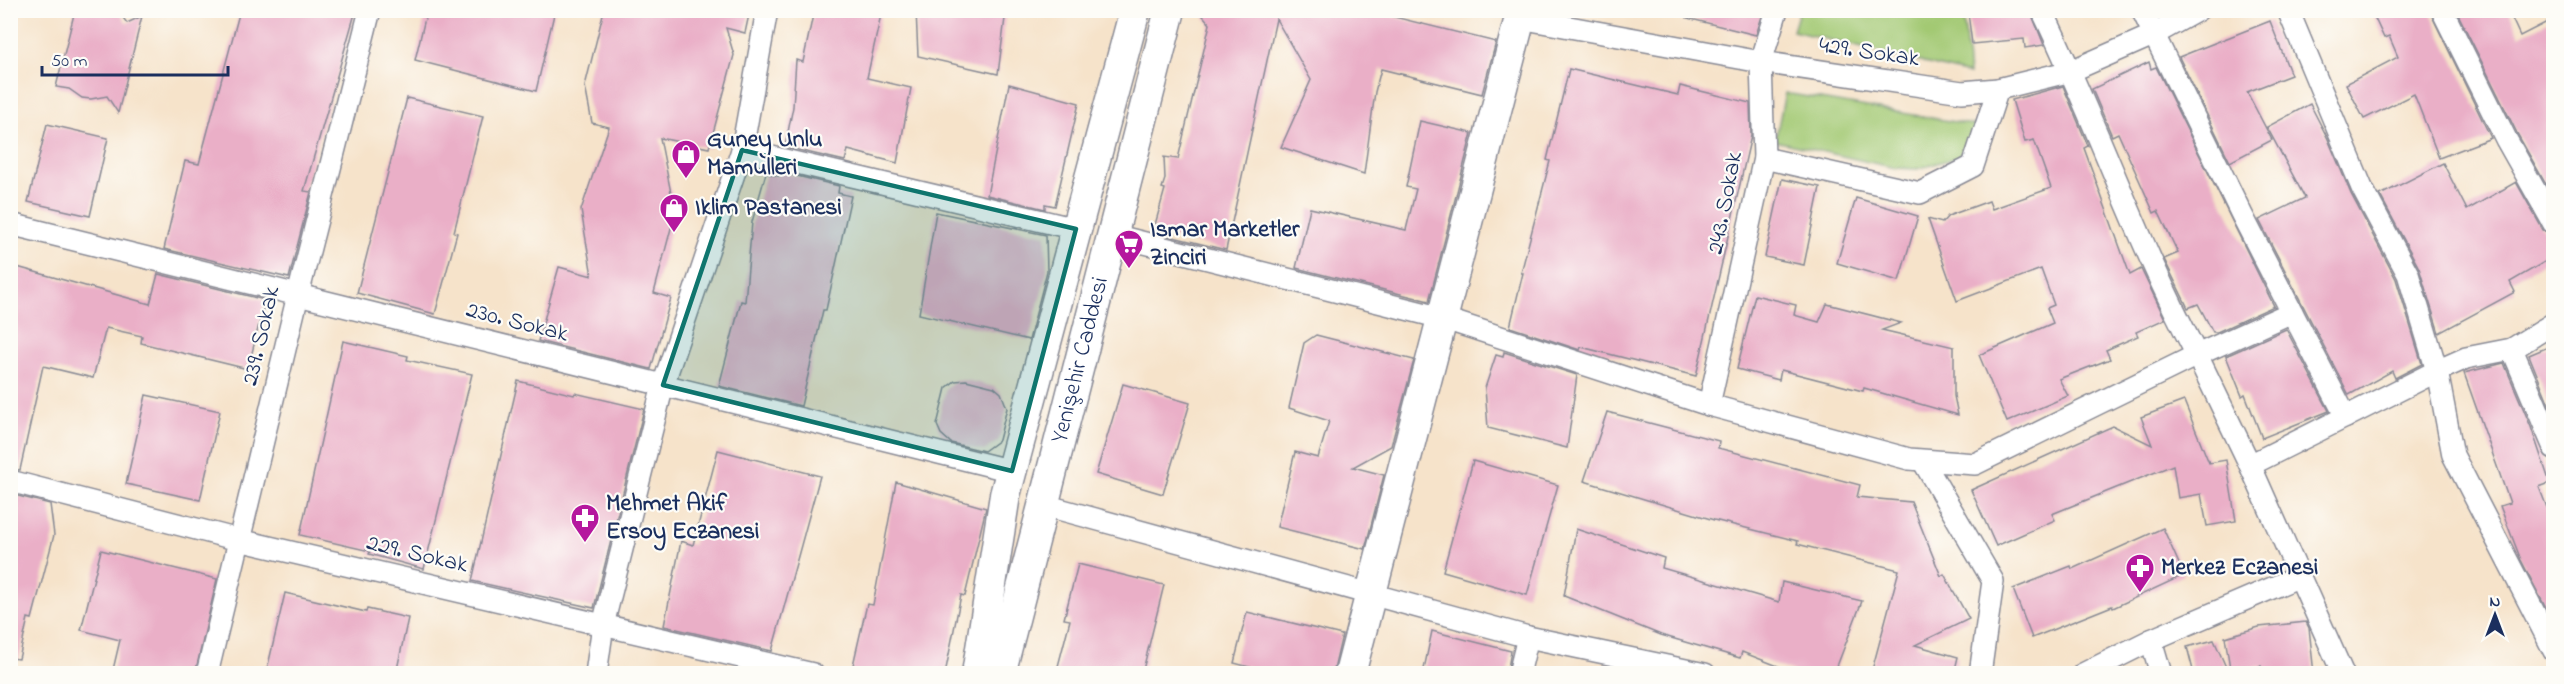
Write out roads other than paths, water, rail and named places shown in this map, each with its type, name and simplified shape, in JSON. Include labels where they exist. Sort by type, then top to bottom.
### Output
[{"type":"main road","name":"Yenişehir Caddesi","points":[[977,674],[1005,495],[1135,10]]},
{"type":"main road","name":"Yenişehir Caddesi","points":[[1000,674],[1170,10]]},
{"type":"main road","points":[[1350,674],[1442,318],[1512,13]]},
{"type":"street","name":"239. Sokak","points":[[207,674],[298,295],[357,69],[370,10]]},
{"type":"street","points":[[596,674],[603,625],[663,385],[742,150],[767,10]]},
{"type":"street","name":"243. Sokak","points":[[1709,405],[1764,158],[1761,62],[1778,10]]},
{"type":"street","points":[[2042,10],[2071,71],[2169,302],[2250,465],[2343,674]]},
{"type":"street","points":[[2142,10],[2346,417]]},
{"type":"street","name":"429. Sokak","points":[[1512,13],[1761,62],[1962,92],[1998,89],[2071,71],[2153,35],[2198,10]]},
{"type":"street","points":[[2288,10],[2362,188],[2408,274],[2437,371],[2453,454],[2553,651]]},
{"type":"street","points":[[2442,10],[2505,139],[2553,224]]},
{"type":"street","points":[[1764,158],[1920,193],[1973,166],[1998,89]]},
{"type":"street","points":[[742,150],[1076,230]]},
{"type":"street","name":"230. Sokak","points":[[10,224],[1012,471]]},
{"type":"street","points":[[1113,235],[1442,318],[1709,405],[1923,461],[1975,464],[2197,355],[2292,312]]},
{"type":"street","points":[[2250,465],[2466,358],[2512,349],[2553,323]]},
{"type":"street","points":[[2512,349],[2553,448]]},
{"type":"street","points":[[1923,461],[1993,581],[1980,674]]},
{"type":"street","name":"229. Sokak","points":[[10,481],[239,540],[813,674]]},
{"type":"street","points":[[1044,505],[1528,637],[1705,674]]},
{"type":"street","points":[[2083,674],[2151,640],[2300,576]]},
{"type":"street","points":[[1519,674],[1528,637]]},
{"type":"street","points":[[2151,640],[2161,674]]},
{"type":"place","name":"Guney Unlu Mamulleri","points":[[686,180]]},
{"type":"place","name":"Iklim Pastanesi","points":[[674,234]]},
{"type":"place","name":"Ismar Marketler Zinciri","points":[[1129,270]]},
{"type":"place","name":"Mehmet Akif Ersoy Eczanesi","points":[[585,544]]},
{"type":"place","name":"Merkez Eczanesi","points":[[2140,594]]}]
